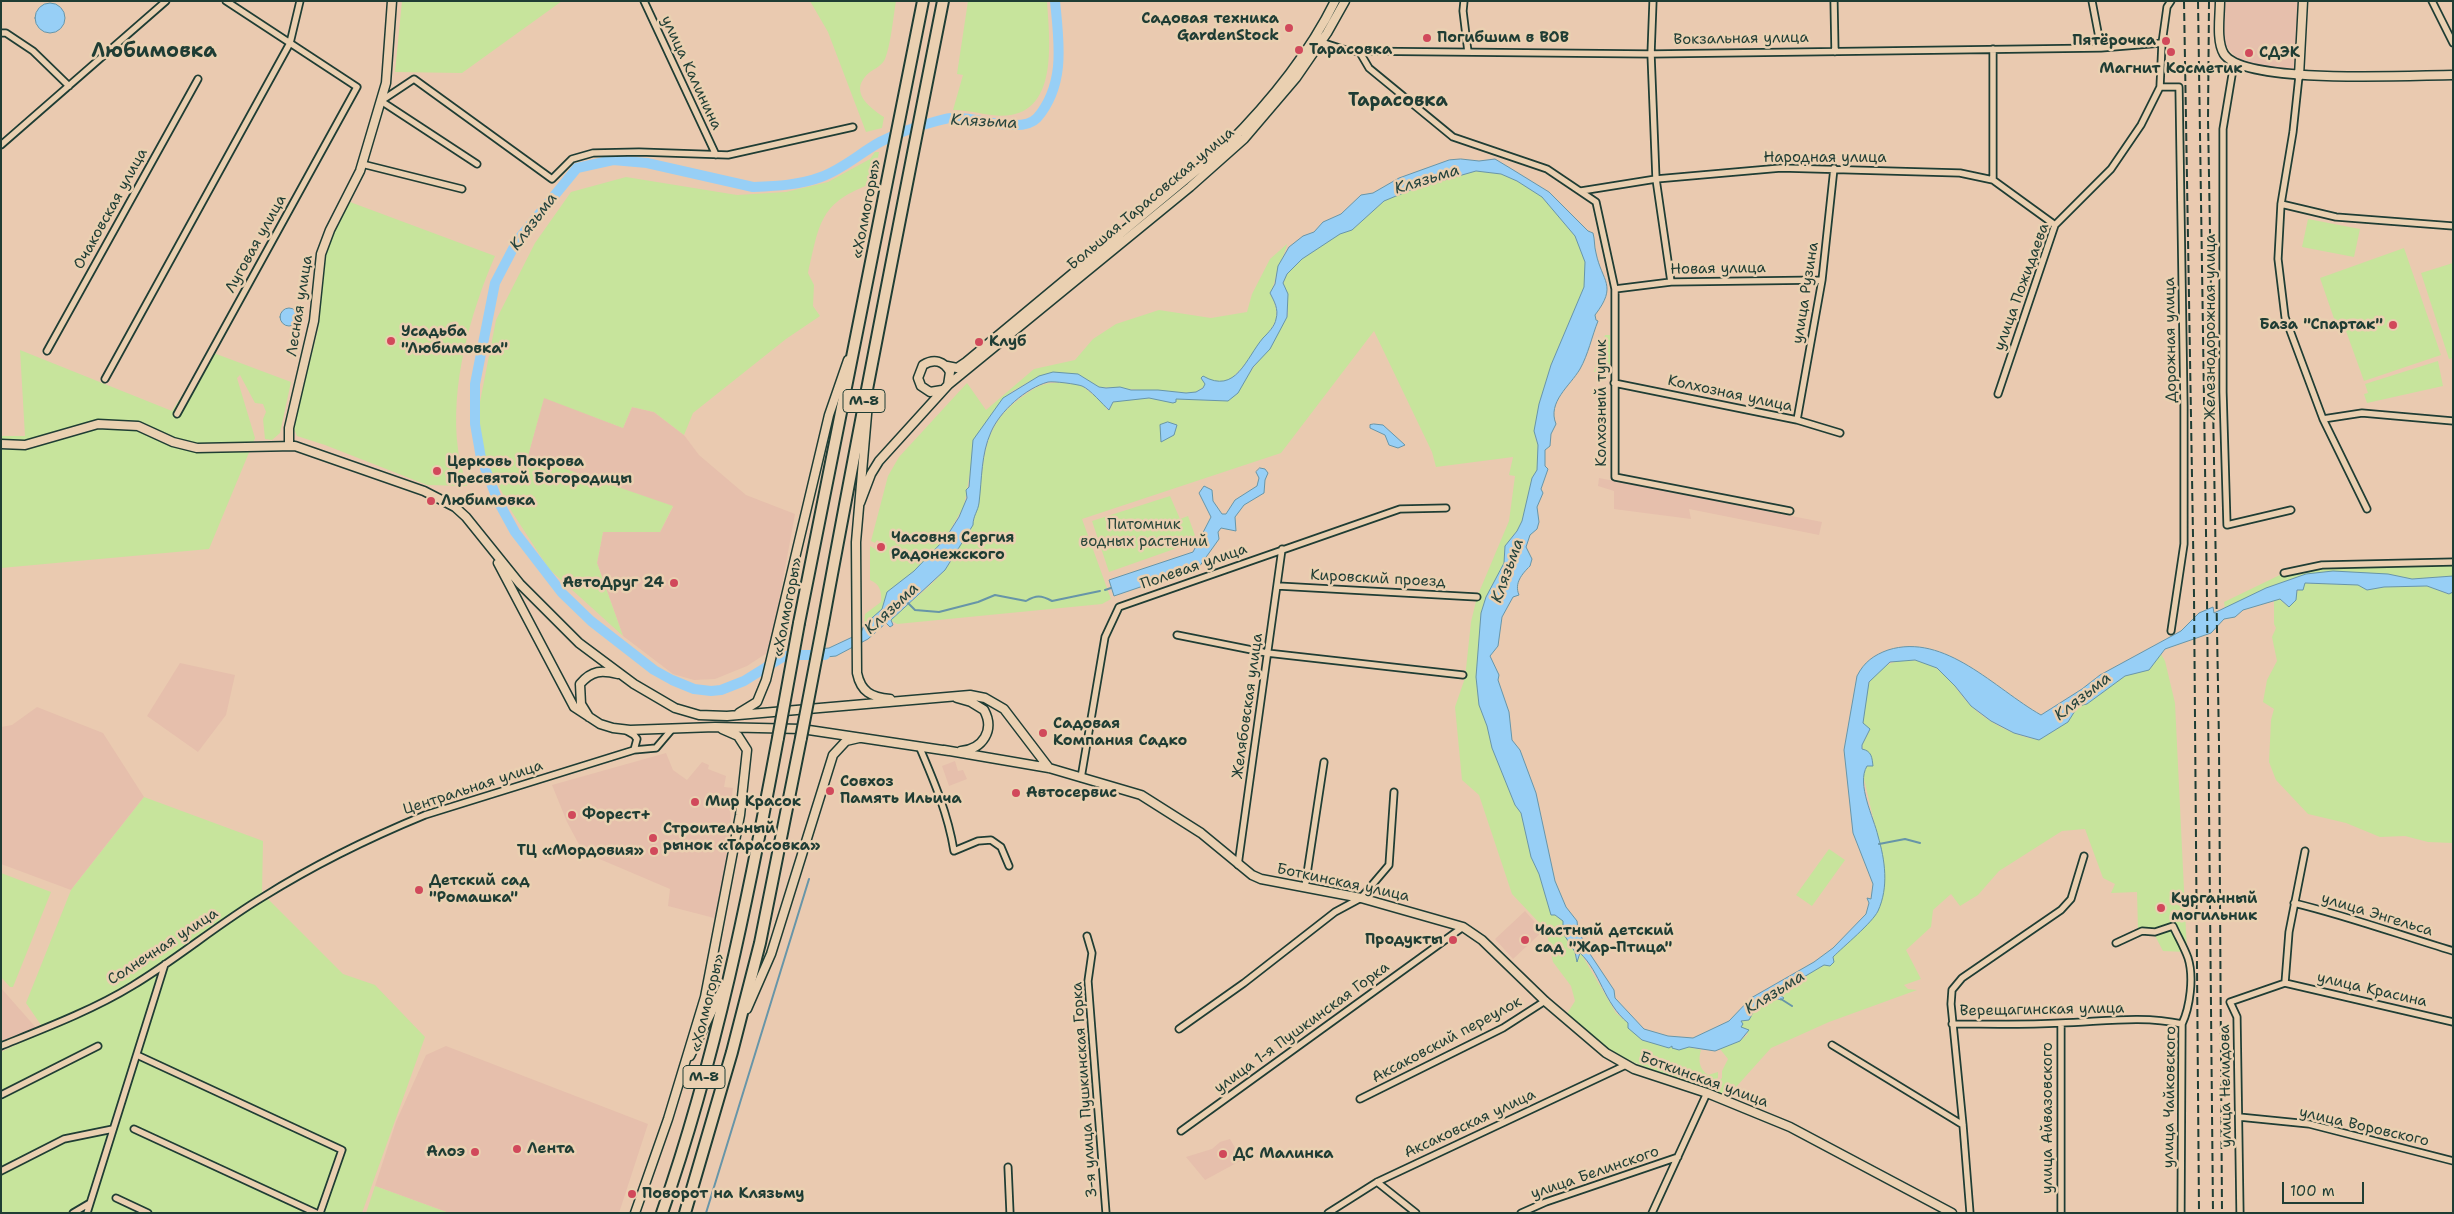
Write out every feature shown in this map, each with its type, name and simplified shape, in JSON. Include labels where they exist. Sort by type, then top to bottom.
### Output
[{"type":"highway","name":"«Холмогоры»","points":[[662,1213],[680,1162],[713,1048],[730,973],[923,1]]},
{"type":"highway","name":"М-8","points":[[685,1213],[737,1031],[764,924],[823,623],[871,360],[909,180],[943,1]]},
{"type":"main road","name":"Лесная улица","points":[[289,445],[289,428],[314,320],[321,254],[330,230],[362,164],[386,82],[392,1]]},
{"type":"main road","name":"Большая Тарасовская улица","points":[[947,366],[957,368],[966,362],[1226,146],[1252,120],[1305,54],[1335,1]]},
{"type":"main road","name":"Большая Тарасовская улица","points":[[860,503],[871,474],[879,461],[946,387],[1190,187],[1244,139],[1295,80],[1322,42],[1345,1]]},
{"type":"main road","points":[[2220,1],[2221,47],[2227,57],[2234,63],[2299,76],[2453,75]]},
{"type":"main road","points":[[2299,76],[2303,1]]},
{"type":"main road","points":[[727,716],[751,707],[760,696],[766,680],[829,415],[840,380],[856,342]]},
{"type":"main road","points":[[871,360],[856,542],[857,673],[861,687],[871,696],[909,701]]},
{"type":"main road","points":[[930,361],[940,361],[947,366],[950,376],[946,387],[936,392],[924,389],[920,384],[918,373],[923,364],[930,361]]},
{"type":"main road","points":[[1,444],[25,445],[98,424],[138,426],[174,442],[197,448],[289,445],[307,448],[430,494],[460,510],[520,584],[578,643],[622,675],[675,708],[699,715],[727,716],[970,695],[985,698],[1004,709],[1049,768]]},
{"type":"main road","points":[[484,540],[532,626],[564,693],[574,707],[590,718],[613,728],[715,726],[802,729],[944,750],[963,751],[975,747],[984,740],[990,726],[984,710],[971,702],[952,697]]},
{"type":"main road","points":[[590,718],[581,704],[580,684],[596,672],[622,675]]},
{"type":"main road","points":[[635,1213],[654,1160],[709,979],[740,815],[747,750],[742,740],[734,733],[715,726]]},
{"type":"main road","points":[[737,1031],[771,954],[833,755],[846,741],[854,738],[871,738]]},
{"type":"main road","name":"Боткинская улица","points":[[944,750],[1049,768],[1141,795],[1201,833],[1245,871],[1261,879],[1361,898],[1463,927],[1482,940],[1545,1001],[1589,1040],[1634,1070],[1707,1093],[1809,1136],[1952,1213]]},
{"type":"main road","points":[[681,1074],[730,973]]},
{"type":"street","points":[[1,146],[166,1]]},
{"type":"street","points":[[226,1],[290,43]]},
{"type":"street","points":[[105,379],[290,43],[300,1]]},
{"type":"street","name":"улица Калинина","points":[[644,1],[716,155]]},
{"type":"street","points":[[1464,1],[1463,11],[1468,52]]},
{"type":"street","points":[[1653,1],[1652,54],[1656,179],[1671,282]]},
{"type":"street","points":[[1834,1],[1835,52]]},
{"type":"street","points":[[2092,1],[2101,48]]},
{"type":"street","name":"улица Пожидаева","points":[[1998,394],[2055,225],[2112,169],[2141,126],[2160,87],[2162,43],[2167,7],[2172,1]]},
{"type":"street","points":[[2432,1],[2453,43]]},
{"type":"street","points":[[1,33],[6,33],[33,51],[69,86]]},
{"type":"street","name":"Вокзальная улица","points":[[1322,42],[1340,49],[1359,51],[1652,54],[2101,48],[2162,43]]},
{"type":"street","name":"Луговая улица","points":[[177,414],[357,87],[290,43]]},
{"type":"street","points":[[1993,49],[1994,180]]},
{"type":"street","name":"Колхозный тупик","points":[[1359,51],[1369,68],[1453,137],[1546,169],[1596,202],[1615,289],[1615,477],[1790,511]]},
{"type":"street","name":"Железнодорожная улица","points":[[2234,63],[2223,129],[2223,392],[2227,525],[2292,510]]},
{"type":"street","points":[[2299,76],[2293,132],[2281,204],[2278,259],[2285,317],[2323,419],[2367,509]]},
{"type":"street","name":"Очаковская улица","points":[[47,351],[198,79]]},
{"type":"street","points":[[477,164],[381,101],[414,79],[552,179],[572,160],[593,153],[639,152],[716,155],[746,151],[853,126]]},
{"type":"street","name":"Дорожная улица","points":[[2160,87],[2178,87],[2184,406],[2184,544],[2172,631]]},
{"type":"street","points":[[362,164],[462,189]]},
{"type":"street","name":"Народная улица","points":[[1581,191],[1656,179],[1782,168],[1960,173],[1994,180],[2055,225]]},
{"type":"street","name":"улица Рузина","points":[[1797,420],[1822,280],[1834,168]]},
{"type":"street","points":[[2281,204],[2336,217],[2453,226]]},
{"type":"street","name":"Новая улица","points":[[1615,289],[1671,282],[1822,280]]},
{"type":"street","name":"Колхозная улица","points":[[1614,383],[1797,420],[1840,433]]},
{"type":"street","points":[[2323,419],[2362,413],[2453,421]]},
{"type":"street","name":"Полевая улица","points":[[1081,778],[1105,637],[1119,607],[1400,509],[1446,508]]},
{"type":"street","name":"Желябовская улица","points":[[1238,865],[1282,550]]},
{"type":"street","points":[[2284,573],[2322,565],[2453,562]]},
{"type":"street","name":"Кировский проезд","points":[[1278,586],[1477,597]]},
{"type":"street","points":[[1177,635],[1267,653],[1463,675]]},
{"type":"street","points":[[613,728],[634,734],[638,742],[634,750]]},
{"type":"street","name":"Центральная улица","points":[[262,897],[330,859],[425,815],[634,750],[645,750],[659,746],[673,728]]},
{"type":"street","points":[[919,746],[941,798],[950,827],[954,851],[978,841],[991,840],[1001,847],[1008,866]]},
{"type":"street","points":[[1305,887],[1324,762]]},
{"type":"street","points":[[1179,1029],[1244,983],[1335,912],[1361,898],[1389,865],[1394,792]]},
{"type":"street","points":[[2285,983],[2294,903],[2305,852]]},
{"type":"street","name":"Верещагинская улица","points":[[2084,856],[2071,899],[2061,910],[1962,978],[1952,990],[1952,1024],[2061,1024],[2110,1020],[2168,1021],[2182,1024]]},
{"type":"street","name":"Солнечная улица","points":[[1,1046],[48,1027],[130,987],[262,897]]},
{"type":"street","name":"улица Энгельса","points":[[2294,903],[2334,912],[2366,925],[2453,952]]},
{"type":"street","name":"улица Чайковского","points":[[2116,942],[2142,930],[2155,932],[2173,926],[2189,960],[2187,1013],[2182,1024],[2181,1213]]},
{"type":"street","name":"улица 1-я Пушкинская Горка","points":[[1181,1131],[1463,927]]},
{"type":"street","name":"3-я улица Пушкинская Горка","points":[[1087,936],[1092,953],[1088,981],[1106,1213]]},
{"type":"street","points":[[87,1213],[165,964]]},
{"type":"street","name":"улица Красина","points":[[2285,983],[2453,1022]]},
{"type":"street","name":"улица Нелидова","points":[[2240,1213],[2237,1017],[2230,1002],[2285,983]]},
{"type":"street","name":"Аксаковский переулок","points":[[1360,1099],[1503,1028],[1545,1001]]},
{"type":"street","points":[[1952,1024],[1964,1125],[1970,1213]]},
{"type":"street","name":"улица Айвазовского","points":[[2061,1024],[2061,1213]]},
{"type":"street","points":[[1832,1045],[1964,1125]]},
{"type":"street","points":[[1,1095],[98,1046]]},
{"type":"street","points":[[136,1055],[342,1150],[320,1213]]},
{"type":"street","name":"Аксаковская улица","points":[[1328,1213],[1377,1182],[1626,1065]]},
{"type":"street","points":[[1652,1213],[1707,1093]]},
{"type":"street","name":"улица Воровского","points":[[2239,1117],[2309,1124],[2453,1161]]},
{"type":"street","points":[[1,1172],[64,1139],[113,1129]]},
{"type":"street","points":[[134,1129],[316,1213]]},
{"type":"street","name":"улица Белинского","points":[[1521,1213],[1546,1202],[1678,1158]]},
{"type":"street","points":[[1008,1167],[1010,1213]]},
{"type":"street","points":[[1377,1182],[1416,1213]]},
{"type":"street","points":[[116,1198],[148,1213]]},
{"type":"street","points":[[73,1213],[90,1203]]},
{"type":"shaded area","points":[[2222,1],[2300,1],[2295,72],[2242,64],[2223,42]]},
{"type":"shaded area","points":[[544,397],[623,428],[632,407],[654,412],[684,435],[699,455],[746,495],[795,514],[770,651],[747,666],[715,679],[694,680],[673,674],[623,636],[597,563],[603,532],[660,532],[673,507],[528,456]]},
{"type":"shaded area","points":[[1599,478],[1822,522],[1819,535],[1689,509],[1691,519],[1614,509],[1614,491],[1598,486]]},
{"type":"shaded area","points":[[180,663],[235,675],[226,715],[198,752],[147,716]]},
{"type":"shaded area","points":[[37,707],[103,733],[144,797],[71,890],[1,864],[1,727],[12,725]]},
{"type":"shaded area","name":"Строительный рынок «Тарасовка»","points":[[666,753],[673,770],[687,780],[702,762],[709,765],[708,769],[726,776],[724,787],[733,788],[730,810],[731,825],[718,919],[668,906],[670,889],[583,852],[567,822],[552,785]]},
{"type":"shaded area","points":[[955,761],[958,771],[963,770],[967,779],[949,786],[942,766]]},
{"type":"shaded area","points":[[1525,911],[1543,931],[1513,959],[1495,939]]},
{"type":"shaded area","points":[[1,988],[38,1030],[1,1044]]},
{"type":"shaded area","points":[[446,1046],[648,1124],[619,1213],[449,1213],[375,1186],[396,1122],[426,1055]]},
{"type":"shaded area","points":[[1230,1139],[1242,1160],[1205,1180],[1186,1157],[1212,1149],[1220,1142]]},
{"type":"green space","points":[[402,1],[562,1],[462,73],[395,72]]},
{"type":"green space","points":[[810,1],[896,1],[885,59],[864,79],[860,91],[866,103],[884,117],[882,128],[866,132],[828,32]]},
{"type":"green space","points":[[968,1],[1047,1],[1049,32],[1048,68],[1044,85],[1037,99],[1026,109],[1004,116],[953,110],[963,75],[957,74]]},
{"type":"green space","points":[[875,152],[879,152],[873,183],[842,198],[825,216],[820,227],[808,273],[814,285],[813,306],[820,316],[786,339],[693,413],[684,435],[654,412],[632,407],[623,428],[544,398],[528,456],[673,506],[660,532],[603,532],[597,563],[623,636],[549,569],[512,512],[483,455],[478,412],[496,320],[535,243],[571,192],[626,177],[737,195],[786,192],[828,182],[870,159]]},
{"type":"green space","points":[[1476,171],[1501,174],[1517,181],[1542,197],[1575,236],[1586,262],[1584,287],[1551,365],[1539,404],[1535,437],[1538,445],[1537,470],[1532,478],[1522,521],[1505,546],[1504,563],[1486,597],[1481,613],[1476,677],[1479,705],[1487,726],[1492,748],[1515,805],[1521,813],[1531,857],[1539,874],[1551,915],[1555,915],[1563,921],[1563,933],[1575,952],[1576,959],[1579,959],[1580,953],[1616,1013],[1628,1023],[1641,1040],[1669,1047],[1689,1047],[1701,1050],[1700,1061],[1703,1070],[1708,1075],[1718,1072],[1718,1078],[1712,1084],[1715,1092],[1635,1063],[1598,1042],[1581,1029],[1567,1014],[1575,1001],[1571,986],[1553,962],[1546,930],[1512,894],[1479,795],[1462,780],[1455,707],[1465,678],[1471,622],[1477,597],[1509,521],[1515,476],[1509,475],[1513,457],[1436,467],[1432,452],[1374,331],[1281,453],[1082,519],[1111,599],[1102,604],[897,624],[890,620],[944,571],[970,530],[977,509],[988,443],[994,428],[1004,414],[1018,400],[1044,384],[1057,383],[1081,386],[1102,400],[1107,410],[1112,406],[1112,403],[1134,398],[1158,399],[1173,403],[1176,399],[1228,401],[1259,361],[1287,317],[1288,305],[1283,284],[1287,274],[1302,259],[1340,233],[1352,230],[1384,201],[1413,189]]},
{"type":"green space","name":"Усадьба \"Любимовка\"","points":[[350,202],[495,256],[470,326],[460,375],[456,425],[460,463],[467,486],[427,485],[297,436],[293,427],[318,330],[326,252],[333,232]]},
{"type":"green space","points":[[2308,219],[2360,229],[2354,257],[2302,247]]},
{"type":"green space","points":[[1287,244],[1270,293],[1276,308],[1274,324],[1248,361],[1230,379],[1221,382],[1212,381],[1196,392],[1186,393],[1099,387],[1078,374],[1039,376],[1011,392],[990,416],[970,473],[964,506],[945,539],[914,571],[887,592],[882,609],[864,625],[865,614],[881,602],[880,589],[870,580],[870,546],[882,553],[886,546],[877,540],[875,543],[871,541],[888,476],[899,457],[967,383],[986,410],[1034,369],[1075,360],[1093,339],[1116,324],[1159,310],[1211,318],[1247,312],[1252,294],[1270,259]]},
{"type":"green space","points":[[2404,248],[2441,355],[2364,381],[2346,331],[2339,333],[2320,278]]},
{"type":"green space","points":[[2453,263],[2453,358],[2449,359],[2421,273]]},
{"type":"green space","points":[[1605,335],[1610,335],[1610,371],[1594,372]]},
{"type":"green space","points":[[20,350],[172,411],[211,352],[291,382],[280,433],[272,440],[265,439],[263,419],[266,412],[263,404],[255,403],[240,375],[237,378],[255,438],[209,549],[1,568],[1,436],[25,436]]},
{"type":"green space","points":[[2438,361],[2443,386],[2367,403],[2364,394],[2368,393],[2365,384]]},
{"type":"green space","name":"Питомник водных растений","points":[[1170,496],[1180,519],[1188,516],[1197,541],[1109,572],[1092,521]]},
{"type":"green space","points":[[2453,562],[2453,576],[2412,579],[2388,574],[2306,574],[2266,588],[2225,609],[2224,602],[2284,573],[2322,565]]},
{"type":"green space","points":[[2305,583],[2358,585],[2367,590],[2384,587],[2427,586],[2448,594],[2453,592],[2453,843],[2428,842],[2405,836],[2380,837],[2346,823],[2308,814],[2276,780],[2269,762],[2271,720],[2274,709],[2263,702],[2267,680],[2277,661],[2272,637],[2276,628],[2274,624],[2274,600],[2280,599],[2286,605]]},
{"type":"green space","points":[[2161,654],[2165,661],[2175,703],[2187,952],[2163,951],[2152,930],[2138,929],[2137,892],[2111,893],[2115,884],[2103,878],[2085,829],[2062,831],[1999,871],[1978,895],[1960,906],[1951,894],[1933,910],[1931,927],[1906,950],[1921,979],[1904,985],[1908,989],[1917,990],[1829,1022],[1771,1048],[1728,1096],[1718,1093],[1715,1084],[1722,1078],[1722,1071],[1728,1059],[1720,1049],[1740,1041],[1748,1034],[1741,1027],[1740,1021],[1749,1020],[1756,1007],[1769,996],[1783,998],[1776,993],[1824,965],[1877,912],[1884,864],[1863,775],[1867,766],[1862,745],[1869,732],[1863,723],[1865,696],[1868,685],[1876,673],[1883,667],[1900,661],[1910,660],[1928,664],[1947,677],[1967,702],[1985,718],[2021,736],[2039,740],[2068,722],[2078,706],[2087,704],[2125,676],[2149,670]]},
{"type":"green space","points":[[144,797],[263,841],[262,893],[343,974],[375,985],[425,1037],[362,1213],[1,1213],[1,1052],[45,1031],[26,1003],[71,890]]},
{"type":"green space","points":[[1829,849],[1845,860],[1812,906],[1796,895]]},
{"type":"green space","points":[[1,873],[51,892],[13,987],[10,987],[1,977]]},
{"type":"green space","points":[[375,1186],[449,1213],[366,1213]]},
{"type":"water","points":[[50,3],[61,7],[65,18],[61,29],[50,33],[39,29],[35,18],[39,7]]},
{"type":"water","points":[[1495,159],[1549,192],[1588,231],[1593,233],[1596,253],[1606,284],[1606,297],[1595,315],[1598,321],[1585,358],[1580,369],[1557,401],[1554,416],[1556,424],[1551,434],[1550,446],[1545,450],[1545,466],[1548,469],[1541,489],[1543,493],[1537,507],[1539,522],[1537,529],[1530,535],[1526,547],[1532,559],[1530,566],[1518,583],[1519,595],[1513,597],[1502,617],[1498,646],[1490,656],[1499,675],[1498,680],[1509,712],[1512,740],[1520,750],[1536,793],[1555,881],[1566,907],[1577,921],[1578,930],[1590,954],[1614,990],[1615,998],[1644,1029],[1668,1036],[1693,1038],[1729,1021],[1751,998],[1814,962],[1833,948],[1866,914],[1869,903],[1867,898],[1871,899],[1873,884],[1853,833],[1844,750],[1857,676],[1866,663],[1878,654],[1888,650],[1909,647],[1929,649],[1949,656],[1969,666],[2041,715],[2100,675],[2181,631],[2199,613],[2213,607],[2214,613],[2266,588],[2306,574],[2333,571],[2388,574],[2412,579],[2453,576],[2453,592],[2449,594],[2427,586],[2384,587],[2367,590],[2358,585],[2305,583],[2303,590],[2297,590],[2296,600],[2289,607],[2280,599],[2243,610],[2235,617],[2224,619],[2211,633],[2165,649],[2149,670],[2125,676],[2087,704],[2078,706],[2068,722],[2039,740],[2014,733],[1991,721],[1971,706],[1937,668],[1915,660],[1890,662],[1869,682],[1863,723],[1870,729],[1862,749],[1870,753],[1873,766],[1867,766],[1864,773],[1865,791],[1880,845],[1885,874],[1884,893],[1875,916],[1833,957],[1834,962],[1830,966],[1824,965],[1777,993],[1784,998],[1781,1000],[1769,996],[1756,1007],[1749,1020],[1741,1021],[1743,1024],[1741,1027],[1749,1030],[1740,1041],[1715,1051],[1689,1047],[1679,1050],[1672,1048],[1672,1046],[1669,1048],[1642,1040],[1628,1028],[1628,1023],[1613,1006],[1593,969],[1580,953],[1577,962],[1575,952],[1563,933],[1563,921],[1555,915],[1551,915],[1539,874],[1531,857],[1521,813],[1515,805],[1492,748],[1487,726],[1479,705],[1476,677],[1481,613],[1486,597],[1504,563],[1505,546],[1522,521],[1532,478],[1537,470],[1538,445],[1534,431],[1539,404],[1551,365],[1584,287],[1585,262],[1575,236],[1542,197],[1517,181],[1501,174],[1476,171],[1413,189],[1384,201],[1352,230],[1340,234],[1302,259],[1287,274],[1283,283],[1288,294],[1287,317],[1270,349],[1253,367],[1238,393],[1228,401],[1176,399],[1176,402],[1173,403],[1149,398],[1113,402],[1109,410],[1082,386],[1048,382],[1031,389],[1007,409],[991,432],[984,458],[979,503],[973,525],[945,570],[891,620],[893,625],[890,627],[886,623],[868,639],[836,656],[816,658],[818,649],[829,648],[861,633],[864,625],[882,609],[887,592],[914,571],[945,539],[959,517],[967,498],[966,490],[969,487],[973,440],[1003,398],[1039,376],[1053,372],[1078,374],[1099,387],[1186,393],[1196,392],[1203,388],[1205,384],[1201,378],[1203,376],[1214,381],[1224,381],[1232,378],[1239,372],[1274,324],[1277,315],[1270,293],[1275,284],[1278,266],[1289,247],[1303,236],[1314,232],[1323,222],[1341,214],[1361,195],[1373,193],[1399,178],[1449,160],[1479,161]]},
{"type":"water","points":[[289,308],[295,311],[298,317],[295,323],[289,326],[283,323],[280,317],[283,311]]},
{"type":"water","points":[[1168,422],[1177,425],[1174,435],[1161,442],[1160,425]]},
{"type":"water","points":[[1370,425],[1383,425],[1405,445],[1398,448],[1389,445],[1385,435],[1370,428]]},
{"type":"water","points":[[1260,468],[1265,469],[1268,473],[1265,480],[1264,493],[1244,505],[1235,517],[1236,531],[1221,528],[1218,532],[1219,539],[1199,567],[1114,596],[1109,580],[1193,552],[1211,517],[1199,493],[1204,486],[1212,490],[1213,501],[1222,514],[1226,514],[1235,500],[1257,486],[1259,478],[1256,472]]},
{"type":"waterway","name":"Клязьма","points":[[825,655],[790,655],[781,658],[744,681],[721,690],[694,689],[654,670],[591,621],[562,593],[515,532],[498,501],[481,458],[475,424],[475,384],[495,283],[517,241],[577,168],[613,160],[647,163],[753,187],[779,186],[805,182],[821,177],[837,170],[887,139],[915,127],[942,120],[956,118],[1011,125],[1030,123],[1037,118],[1046,105],[1053,91],[1056,77],[1059,47],[1055,1]]},
{"type":"waterway","points":[[1105,590],[1111,588]]},
{"type":"waterway","points":[[908,603],[915,610],[939,612],[978,602],[995,595],[1026,601],[1042,597],[1052,601],[1100,591]]},
{"type":"waterway","points":[[1879,844],[1905,839],[1920,843]]},
{"type":"waterway","points":[[706,1213],[809,879]]},
{"type":"waterway","points":[[1781,999],[1792,1006]]},
{"type":"railway","points":[[2184,1],[2194,595],[2199,1213]]},
{"type":"railway","points":[[2198,1],[2207,599],[2213,1213]]},
{"type":"railway","points":[[2209,1],[2208,120],[2219,743],[2222,1213]]},
{"type":"place","name":"Садовая техника GardenStock","points":[[1289,28]]},
{"type":"place","name":"Погибшим в ВОВ","points":[[1427,38]]},
{"type":"place","name":"Пятёрочка","points":[[2166,41]]},
{"type":"place","name":"Тарасовка","points":[[1299,50]]},
{"type":"place","name":"Магнит Косметик","points":[[2171,52]]},
{"type":"place","name":"СДЭК","points":[[2249,53]]},
{"type":"place","name":"База \"Спартак\"","points":[[2393,325]]},
{"type":"place","name":"Усадьба \"Любимовка\"","points":[[391,341]]},
{"type":"place","name":"Клуб","points":[[979,342]]},
{"type":"place","name":"Церковь Покрова Пресвятой Богородицы","points":[[437,471]]},
{"type":"place","name":"Любимовка","points":[[431,501]]},
{"type":"place","name":"Часовня Сергия Радонежского","points":[[881,547]]},
{"type":"place","name":"АвтоДруг 24","points":[[674,583]]},
{"type":"place","name":"Садовая Компания Садко","points":[[1043,733]]},
{"type":"place","name":"Совхоз Память Ильича","points":[[830,791]]},
{"type":"place","name":"Автосервис","points":[[1016,793]]},
{"type":"place","name":"Мир Красок","points":[[695,802]]},
{"type":"place","name":"Форест+","points":[[572,815]]},
{"type":"place","name":"Строительный рынок «Тарасовка»","points":[[653,838]]},
{"type":"place","name":"ТЦ «Мордовия»","points":[[654,851]]},
{"type":"place","name":"Детский сад \"Ромашка\"","points":[[419,890]]},
{"type":"place","name":"Курганный могильник","points":[[2161,908]]},
{"type":"place","name":"Продукты","points":[[1453,940]]},
{"type":"place","name":"Частный детский сад \"Жар-Птица\"","points":[[1525,940]]},
{"type":"place","name":"Лента","points":[[517,1149]]},
{"type":"place","name":"Алоэ","points":[[475,1152]]},
{"type":"place","name":"ДС Малинка","points":[[1223,1154]]},
{"type":"place","name":"Поворот на Клязьму","points":[[632,1194]]},
{"type":"district","name":"Любимовка","points":[[154,52]]},
{"type":"district","name":"Тарасовка","points":[[1398,101]]}]
